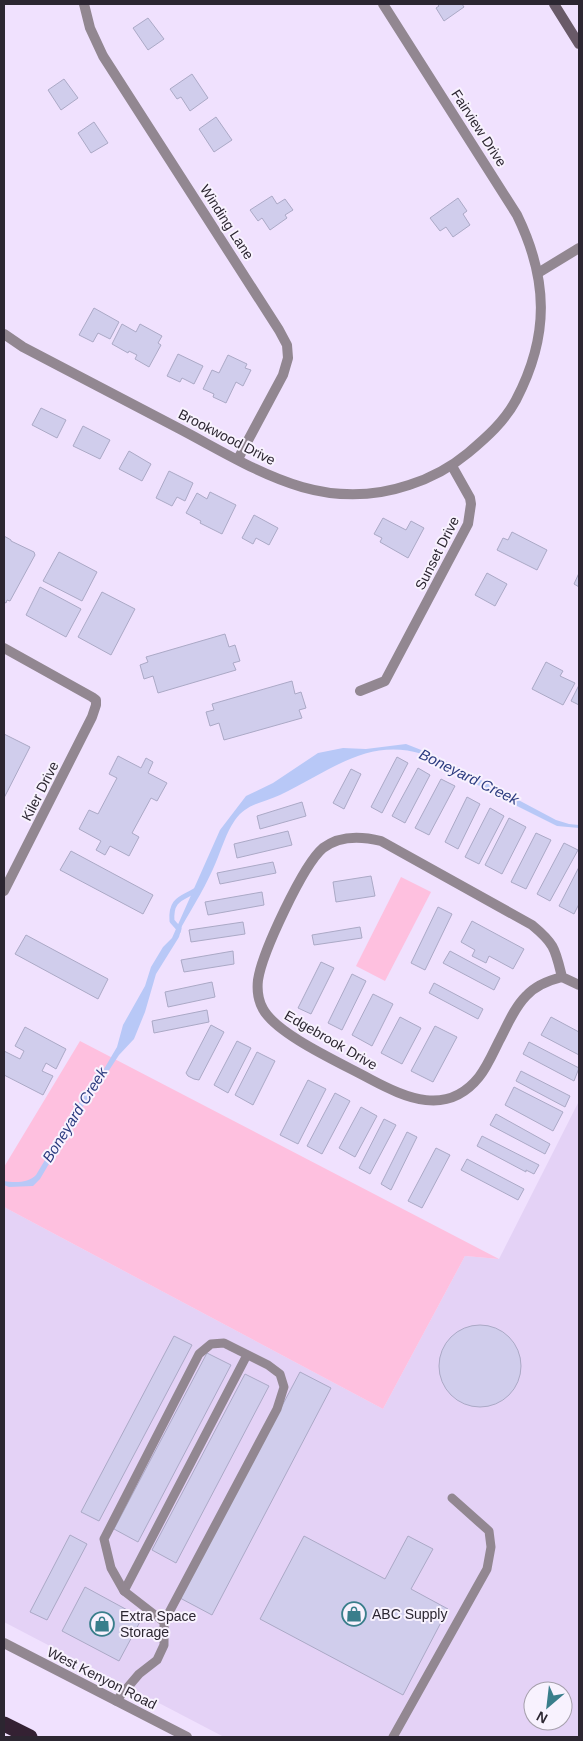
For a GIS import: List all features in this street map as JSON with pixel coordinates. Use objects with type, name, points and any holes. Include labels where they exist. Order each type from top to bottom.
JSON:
[{"type":"highway","points":[[4,1724],[30,1737]]},
{"type":"main road","points":[[554,4],[579,44]]},
{"type":"street","name":"Winding Lane","points":[[84,4],[90,28],[103,56],[287,345],[288,358],[283,375],[238,459]]},
{"type":"street","name":"Fairview Drive","points":[[383,4],[517,214],[527,236],[538,273]]},
{"type":"street","points":[[452,466],[497,428],[512,408],[526,381],[540,329],[541,301],[538,273],[579,248]]},
{"type":"street","name":"Brookwood Drive","points":[[4,334],[23,346],[291,485],[339,495],[368,495],[392,491],[425,480],[452,466]]},
{"type":"street","name":"Sunset Drive","points":[[360,691],[385,681],[468,524],[472,504],[452,466]]},
{"type":"street","name":"Kiler Drive","points":[[4,648],[84,692],[96,702],[92,717],[76,750],[4,891]]},
{"type":"street","name":"Edgebrook Drive","points":[[351,837],[381,841],[532,925],[549,939],[556,951],[562,976],[534,989],[525,997],[512,1015],[479,1077],[469,1088],[455,1096],[439,1101],[428,1101],[396,1092],[314,1049],[276,1025],[262,1008],[258,996],[258,980],[264,959],[279,921],[308,866],[323,849],[335,842],[351,837]]},
{"type":"street","points":[[562,976],[579,985]]},
{"type":"street","name":"West Kenyon Road","points":[[4,1643],[187,1737]]},
{"type":"lane","points":[[116,1701],[140,1674],[156,1660],[164,1645],[164,1622],[276,1408],[284,1387],[280,1374],[224,1343],[211,1344],[199,1354],[104,1539],[111,1568],[124,1590],[164,1622]]},
{"type":"lane","points":[[124,1590],[247,1355]]},
{"type":"lane","points":[[393,1737],[487,1568],[491,1547],[489,1531],[452,1498]]},
{"type":"shaded area","points":[[401,877],[431,892],[385,981],[356,966]]},
{"type":"shaded area","points":[[80,1041],[499,1259],[465,1256],[383,1409],[4,1207],[4,1167]]},
{"type":"shaded area","points":[[579,1101],[579,1737],[224,1737],[4,1622],[4,1207],[383,1409],[465,1256],[499,1259]]},
{"type":"water","points":[[406,744],[434,755],[556,820],[579,825],[579,828],[557,826],[501,798],[422,754],[402,750],[383,750],[348,760],[280,795],[245,810],[232,825],[209,878],[182,926],[179,937],[156,974],[145,1012],[134,1039],[119,1055],[106,1075],[98,1081],[40,1179],[33,1186],[9,1187],[4,1185],[4,1181],[21,1182],[29,1180],[36,1175],[94,1078],[104,1069],[117,1047],[123,1025],[145,986],[151,967],[163,947],[172,938],[220,830],[246,796],[273,783],[318,753],[343,748],[366,749]]},
{"type":"building","points":[[437,4],[462,4],[464,7],[444,21],[436,8],[439,6]]},
{"type":"building","points":[[148,18],[164,39],[148,50],[133,28]]},
{"type":"building","points":[[192,74],[208,98],[190,111],[181,97],[177,99],[170,89]]},
{"type":"building","points":[[64,79],[78,98],[61,110],[48,90]]},
{"type":"building","points":[[216,117],[232,140],[214,152],[199,129]]},
{"type":"building","points":[[94,122],[108,143],[91,153],[78,133]]},
{"type":"building","points":[[272,196],[277,204],[285,199],[293,210],[285,215],[287,218],[270,230],[262,218],[258,221],[250,210]]},
{"type":"building","points":[[458,198],[467,211],[463,214],[470,225],[453,237],[446,227],[440,231],[430,218]]},
{"type":"building","points":[[94,308],[119,322],[110,339],[98,333],[93,342],[79,335]]},
{"type":"building","points":[[122,324],[136,332],[140,324],[162,336],[158,343],[161,345],[149,367],[135,359],[137,355],[129,351],[128,353],[112,344]]},
{"type":"building","points":[[178,354],[203,366],[194,384],[182,378],[180,382],[167,376]]},
{"type":"building","points":[[228,355],[247,364],[245,368],[251,370],[243,386],[236,382],[226,403],[213,397],[214,394],[203,389],[212,370],[219,373]]},
{"type":"building","points":[[41,408],[66,420],[57,438],[32,425]]},
{"type":"building","points":[[83,426],[110,440],[100,459],[73,446]]},
{"type":"building","points":[[129,451],[151,464],[142,481],[119,469]]},
{"type":"building","points":[[169,471],[193,483],[185,501],[177,497],[172,506],[156,498]]},
{"type":"building","points":[[210,492],[236,505],[222,534],[200,523],[201,521],[186,513],[197,493],[207,499]]},
{"type":"building","points":[[254,515],[278,528],[269,545],[256,538],[253,544],[242,538]]},
{"type":"building","points":[[383,518],[406,530],[411,521],[424,528],[408,558],[380,542],[382,538],[374,534]]},
{"type":"building","points":[[512,532],[547,550],[537,570],[497,550],[503,538],[508,540]]},
{"type":"building","points":[[4,536],[34,552],[35,555],[10,601],[7,600],[6,603],[4,602]]},
{"type":"building","points":[[59,552],[97,572],[82,601],[43,581]]},
{"type":"building","points":[[487,573],[507,584],[495,606],[475,595]]},
{"type":"building","points":[[579,573],[579,587],[574,584]]},
{"type":"building","points":[[40,587],[81,609],[66,637],[26,615]]},
{"type":"building","points":[[102,592],[135,609],[111,655],[78,637]]},
{"type":"building","points":[[225,634],[229,647],[235,645],[240,661],[233,663],[236,670],[158,693],[153,676],[144,679],[140,665],[148,662],[146,657]]},
{"type":"building","points":[[546,662],[563,671],[560,676],[575,683],[563,705],[532,689]]},
{"type":"building","points":[[292,681],[295,694],[301,692],[306,708],[299,710],[302,718],[224,740],[219,723],[210,726],[206,712],[214,710],[212,704]]},
{"type":"building","points":[[579,685],[579,705],[571,701]]},
{"type":"building","points":[[4,734],[30,747],[4,798]]},
{"type":"building","points":[[118,756],[141,768],[146,758],[153,762],[148,773],[167,783],[157,801],[151,798],[132,833],[139,837],[129,856],[110,846],[105,855],[96,850],[101,841],[79,829],[89,810],[98,814],[117,778],[109,774]]},
{"type":"building","points":[[397,757],[408,763],[382,813],[371,807]]},
{"type":"building","points":[[418,768],[430,775],[405,823],[392,816]]},
{"type":"building","points":[[351,769],[361,774],[344,809],[333,803]]},
{"type":"building","points":[[441,779],[455,786],[429,835],[415,828]]},
{"type":"building","points":[[467,797],[480,804],[458,849],[445,842]]},
{"type":"building","points":[[302,802],[306,816],[260,829],[257,816]]},
{"type":"building","points":[[490,808],[504,816],[479,864],[465,857]]},
{"type":"building","points":[[509,818],[526,827],[502,874],[485,865]]},
{"type":"building","points":[[288,831],[292,845],[237,858],[234,844]]},
{"type":"building","points":[[536,833],[551,840],[526,889],[511,882]]},
{"type":"building","points":[[564,843],[578,850],[550,901],[537,894]]},
{"type":"building","points":[[71,851],[153,895],[143,914],[60,870]]},
{"type":"building","points":[[273,862],[276,873],[220,884],[217,873]]},
{"type":"building","points":[[579,867],[579,904],[574,914],[559,906]]},
{"type":"building","points":[[371,876],[375,896],[336,902],[333,882]]},
{"type":"building","points":[[262,892],[264,905],[208,915],[205,902]]},
{"type":"building","points":[[438,907],[452,914],[425,970],[411,963]]},
{"type":"building","points":[[472,921],[524,949],[513,969],[489,956],[486,963],[472,956],[475,950],[461,942]]},
{"type":"building","points":[[243,922],[245,934],[191,942],[189,930]]},
{"type":"building","points":[[360,927],[362,938],[314,945],[312,935]]},
{"type":"building","points":[[26,935],[108,979],[98,999],[15,954]]},
{"type":"building","points":[[233,951],[234,964],[184,972],[181,960]]},
{"type":"building","points":[[450,951],[500,978],[494,990],[443,963]]},
{"type":"building","points":[[321,962],[334,968],[311,1014],[298,1008]]},
{"type":"building","points":[[352,974],[366,981],[342,1030],[328,1023]]},
{"type":"building","points":[[212,982],[215,997],[168,1007],[165,992]]},
{"type":"building","points":[[434,983],[483,1009],[478,1019],[429,993]]},
{"type":"building","points":[[373,994],[393,1004],[372,1046],[352,1035]]},
{"type":"building","points":[[207,1010],[209,1022],[154,1033],[152,1021]]},
{"type":"building","points":[[400,1017],[421,1028],[402,1064],[381,1053]]},
{"type":"building","points":[[551,1017],[579,1032],[579,1055],[541,1035]]},
{"type":"building","points":[[211,1025],[224,1032],[199,1080],[194,1079],[186,1073]]},
{"type":"building","points":[[435,1026],[457,1037],[433,1082],[411,1071]]},
{"type":"building","points":[[25,1027],[66,1049],[56,1069],[46,1063],[42,1071],[53,1076],[43,1095],[4,1075],[4,1051],[20,1059],[24,1051],[15,1046]]},
{"type":"building","points":[[237,1041],[251,1048],[228,1093],[214,1085]]},
{"type":"building","points":[[529,1042],[579,1068],[574,1081],[523,1054]]},
{"type":"building","points":[[257,1052],[275,1061],[253,1105],[235,1095]]},
{"type":"building","points":[[521,1071],[570,1096],[565,1107],[516,1081]]},
{"type":"building","points":[[308,1080],[326,1089],[298,1144],[280,1135]]},
{"type":"building","points":[[514,1087],[563,1112],[553,1131],[505,1105]]},
{"type":"building","points":[[335,1093],[350,1101],[322,1154],[307,1146]]},
{"type":"building","points":[[361,1107],[377,1116],[355,1157],[339,1148]]},
{"type":"building","points":[[496,1114],[550,1144],[545,1154],[490,1125]]},
{"type":"building","points":[[384,1119],[396,1125],[370,1174],[359,1168]]},
{"type":"building","points":[[407,1132],[417,1137],[391,1190],[381,1184]]},
{"type":"building","points":[[482,1136],[539,1165],[534,1174],[526,1170],[526,1172],[477,1146]]},
{"type":"building","points":[[436,1148],[450,1155],[422,1208],[408,1201]]},
{"type":"building","points":[[467,1159],[524,1189],[518,1200],[461,1170]]},
{"type":"building","points":[[480,1325],[496,1328],[509,1337],[518,1350],[521,1366],[518,1382],[509,1395],[496,1404],[480,1407],[464,1404],[451,1395],[442,1382],[439,1366],[442,1350],[451,1337],[464,1328]]},
{"type":"building","points":[[174,1336],[192,1345],[99,1521],[81,1512]]},
{"type":"building","points":[[207,1353],[231,1365],[138,1542],[114,1529]]},
{"type":"building","points":[[300,1372],[331,1388],[212,1615],[180,1598]]},
{"type":"building","points":[[245,1374],[269,1386],[176,1563],[152,1550]]},
{"type":"building","points":[[70,1535],[87,1544],[47,1620],[30,1612]]},
{"type":"building","name":"ABC Supply","points":[[304,1536],[385,1579],[408,1536],[433,1549],[411,1589],[448,1609],[403,1695],[260,1619]]},
{"type":"building","name":"Extra Space Storage","points":[[85,1587],[142,1618],[119,1661],[62,1631]]},
{"type":"waterway","name":"Boneyard Creek","points":[[178,932],[179,929],[172,921],[173,907],[179,900],[199,888]]},
{"type":"place","name":"ABC Supply","points":[[354,1614]]},
{"type":"place","name":"Extra Space Storage","points":[[102,1624]]}]
